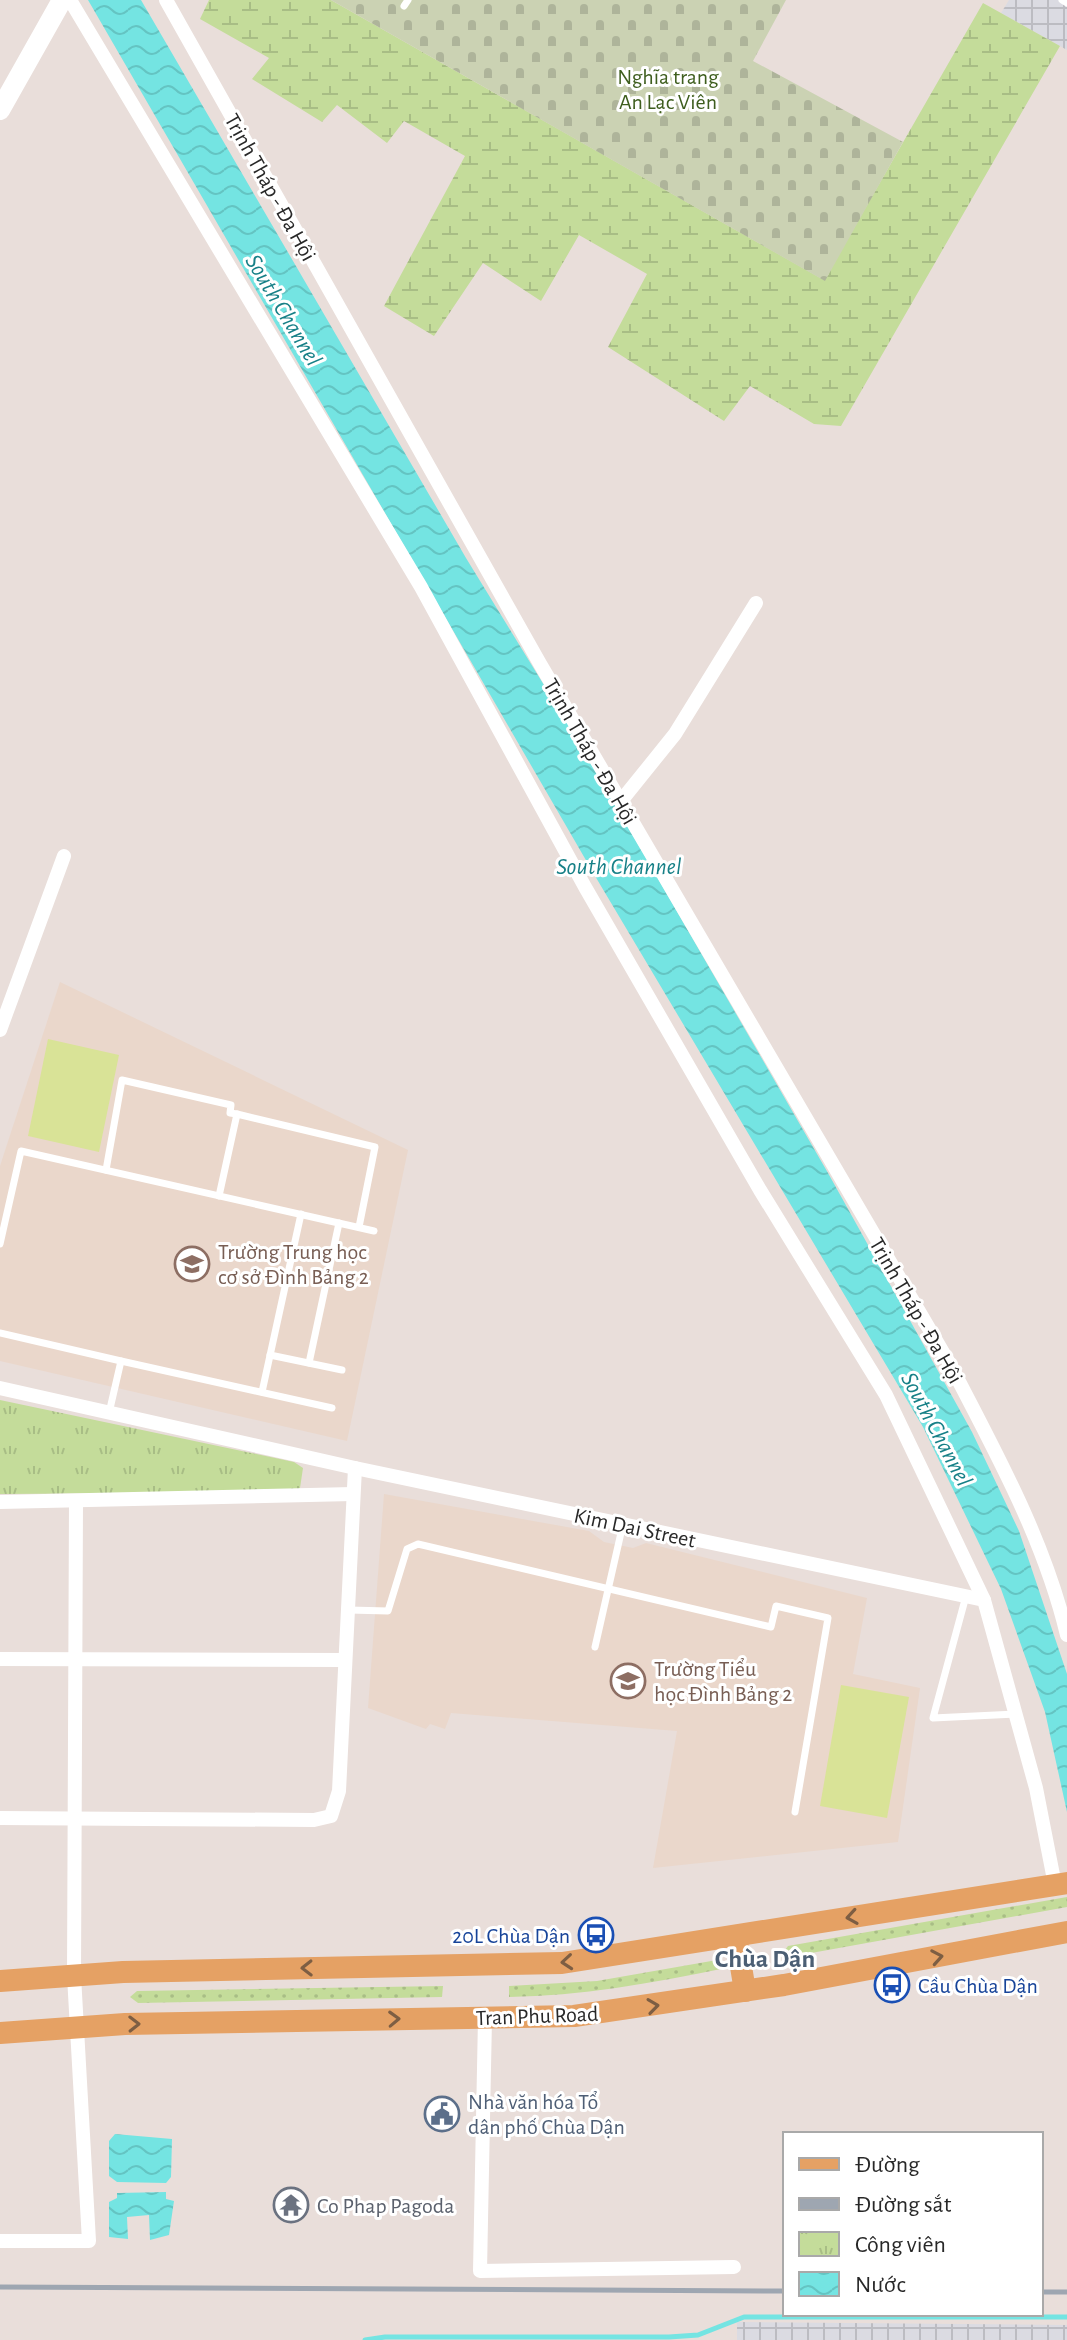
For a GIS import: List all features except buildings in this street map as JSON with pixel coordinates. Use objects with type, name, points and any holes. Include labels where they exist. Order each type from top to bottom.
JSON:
[{"type":"main road","points":[[0,1981],[74,1976],[562,1963],[1061,1884]]},
{"type":"main road","name":"Tran Phu Road","points":[[0,2033],[79,2027],[606,2013],[1067,1932]]},
{"type":"main road","points":[[736,1936],[745,1991]]},
{"type":"street","points":[[0,110],[62,0]]},
{"type":"street","points":[[70,0],[421,587],[585,887],[760,1190],[886,1395],[984,1600],[1061,1884]]},
{"type":"street","name":"Trịnh Tháp - Đa Hội","points":[[166,0],[621,801],[951,1366],[1004,1469],[1042,1554],[1067,1635]]},
{"type":"street","points":[[621,801],[675,734],[756,603]]},
{"type":"street","points":[[0,1030],[64,856]]},
{"type":"street","name":"Kim Dai Street","points":[[0,1388],[355,1468],[984,1600]]},
{"type":"street","points":[[0,1818],[77,1816],[314,1820],[331,1816],[339,1791],[355,1468]]},
{"type":"street","points":[[0,1502],[353,1494]]},
{"type":"street","points":[[0,2241],[89,2241],[74,1976],[76,1502]]},
{"type":"street","points":[[0,1659],[345,1660]]},
{"type":"street","points":[[485,2018],[480,2271],[734,2267]]},
{"type":"lane","points":[[1062,0],[1067,3]]},
{"type":"lane","points":[[106,1170],[122,1080],[231,1105],[230,1113],[375,1147],[359,1227]]},
{"type":"lane","points":[[219,1196],[237,1114]]},
{"type":"lane","points":[[0,1244],[21,1151],[374,1231]]},
{"type":"lane","points":[[262,1392],[301,1214]]},
{"type":"lane","points":[[309,1363],[339,1223]]},
{"type":"lane","points":[[0,1333],[332,1408]]},
{"type":"lane","points":[[270,1355],[342,1370]]},
{"type":"lane","points":[[109,1413],[121,1361]]},
{"type":"lane","points":[[595,1647],[623,1524]]},
{"type":"lane","points":[[349,1610],[388,1611],[407,1549],[418,1544],[771,1627],[776,1606],[828,1618],[795,1812]]},
{"type":"lane","points":[[966,1596],[933,1718],[1016,1714]]},
{"type":"shaded area","points":[[1009,0],[1067,0],[1067,50],[1001,13]]},
{"type":"shaded area","name":"Trường Trung học cơ sở Đình Bảng 2","points":[[60,982],[408,1150],[347,1441],[0,1361],[0,1166]]},
{"type":"shaded area","name":"Trường Tiểu học Đình Bảng 2","points":[[384,1494],[589,1531],[604,1542],[633,1548],[646,1543],[867,1598],[853,1674],[920,1688],[898,1842],[653,1868],[677,1731],[451,1713],[445,1729],[430,1724],[426,1729],[368,1708]]},
{"type":"shaded area","points":[[737,2322],[1067,2325],[1067,2340],[737,2340]]},
{"type":"green space","points":[[209,0],[331,0],[824,280],[983,3],[1060,46],[841,426],[814,424],[750,386],[724,421],[608,347],[647,274],[579,235],[541,301],[483,263],[434,336],[384,306],[465,156],[404,121],[387,143],[337,105],[322,122],[252,79],[269,58],[200,19]]},
{"type":"green space","name":"Nghĩa trang An Lạc Viên","points":[[331,0],[786,0],[753,61],[903,142],[825,281]]},
{"type":"green space","points":[[48,1039],[119,1055],[99,1152],[28,1136]]},
{"type":"green space","points":[[0,1400],[294,1462],[303,1468],[300,1488],[293,1492],[0,1494]]},
{"type":"green space","points":[[841,1685],[909,1697],[887,1818],[820,1806]]},
{"type":"green space","points":[[1067,1897],[1067,1907],[789,1957],[782,1954],[788,1946]]},
{"type":"green space","points":[[717,1960],[724,1962],[721,1969],[668,1979],[589,1991],[509,1997],[509,1986],[597,1981]]},
{"type":"green space","points":[[443,1986],[442,1997],[138,2003],[130,1997],[137,1991]]},
{"type":"water","name":"South Channel","points":[[88,0],[141,0],[466,558],[579,742],[828,1173],[972,1432],[1019,1531],[1067,1674],[1067,1812],[1045,1712],[1001,1589],[923,1427],[598,881]]},
{"type":"water","points":[[115,2134],[172,2139],[171,2177],[166,2183],[117,2182],[109,2176],[109,2141]]},
{"type":"water","points":[[166,2192],[166,2199],[174,2201],[169,2235],[150,2240],[149,2215],[127,2217],[128,2239],[109,2237],[109,2202],[117,2198],[117,2193]]},
{"type":"waterway","points":[[365,2340],[385,2337],[669,2337],[698,2335],[744,2317],[1067,2317]]},
{"type":"railway","points":[[0,2287],[783,2291]]},
{"type":"railway","points":[[1043,2292],[1067,2292]]},
{"type":"place","name":"Trường Trung học cơ sở Đình Bảng 2","points":[[192,1264]]},
{"type":"place","name":"Trường Tiểu học Đình Bảng 2","points":[[628,1681]]},
{"type":"place","name":"20L Chùa Dận","points":[[596,1935]]},
{"type":"place","name":"Cầu Chùa Dận","points":[[892,1985]]},
{"type":"place","name":"Nhà văn hóa Tổ dân phố Chùa Dận","points":[[442,2114]]},
{"type":"place","name":"Co Phap Pagoda","points":[[291,2205]]},
{"type":"district","name":"Chùa Dận","points":[[765,1958]]}]
